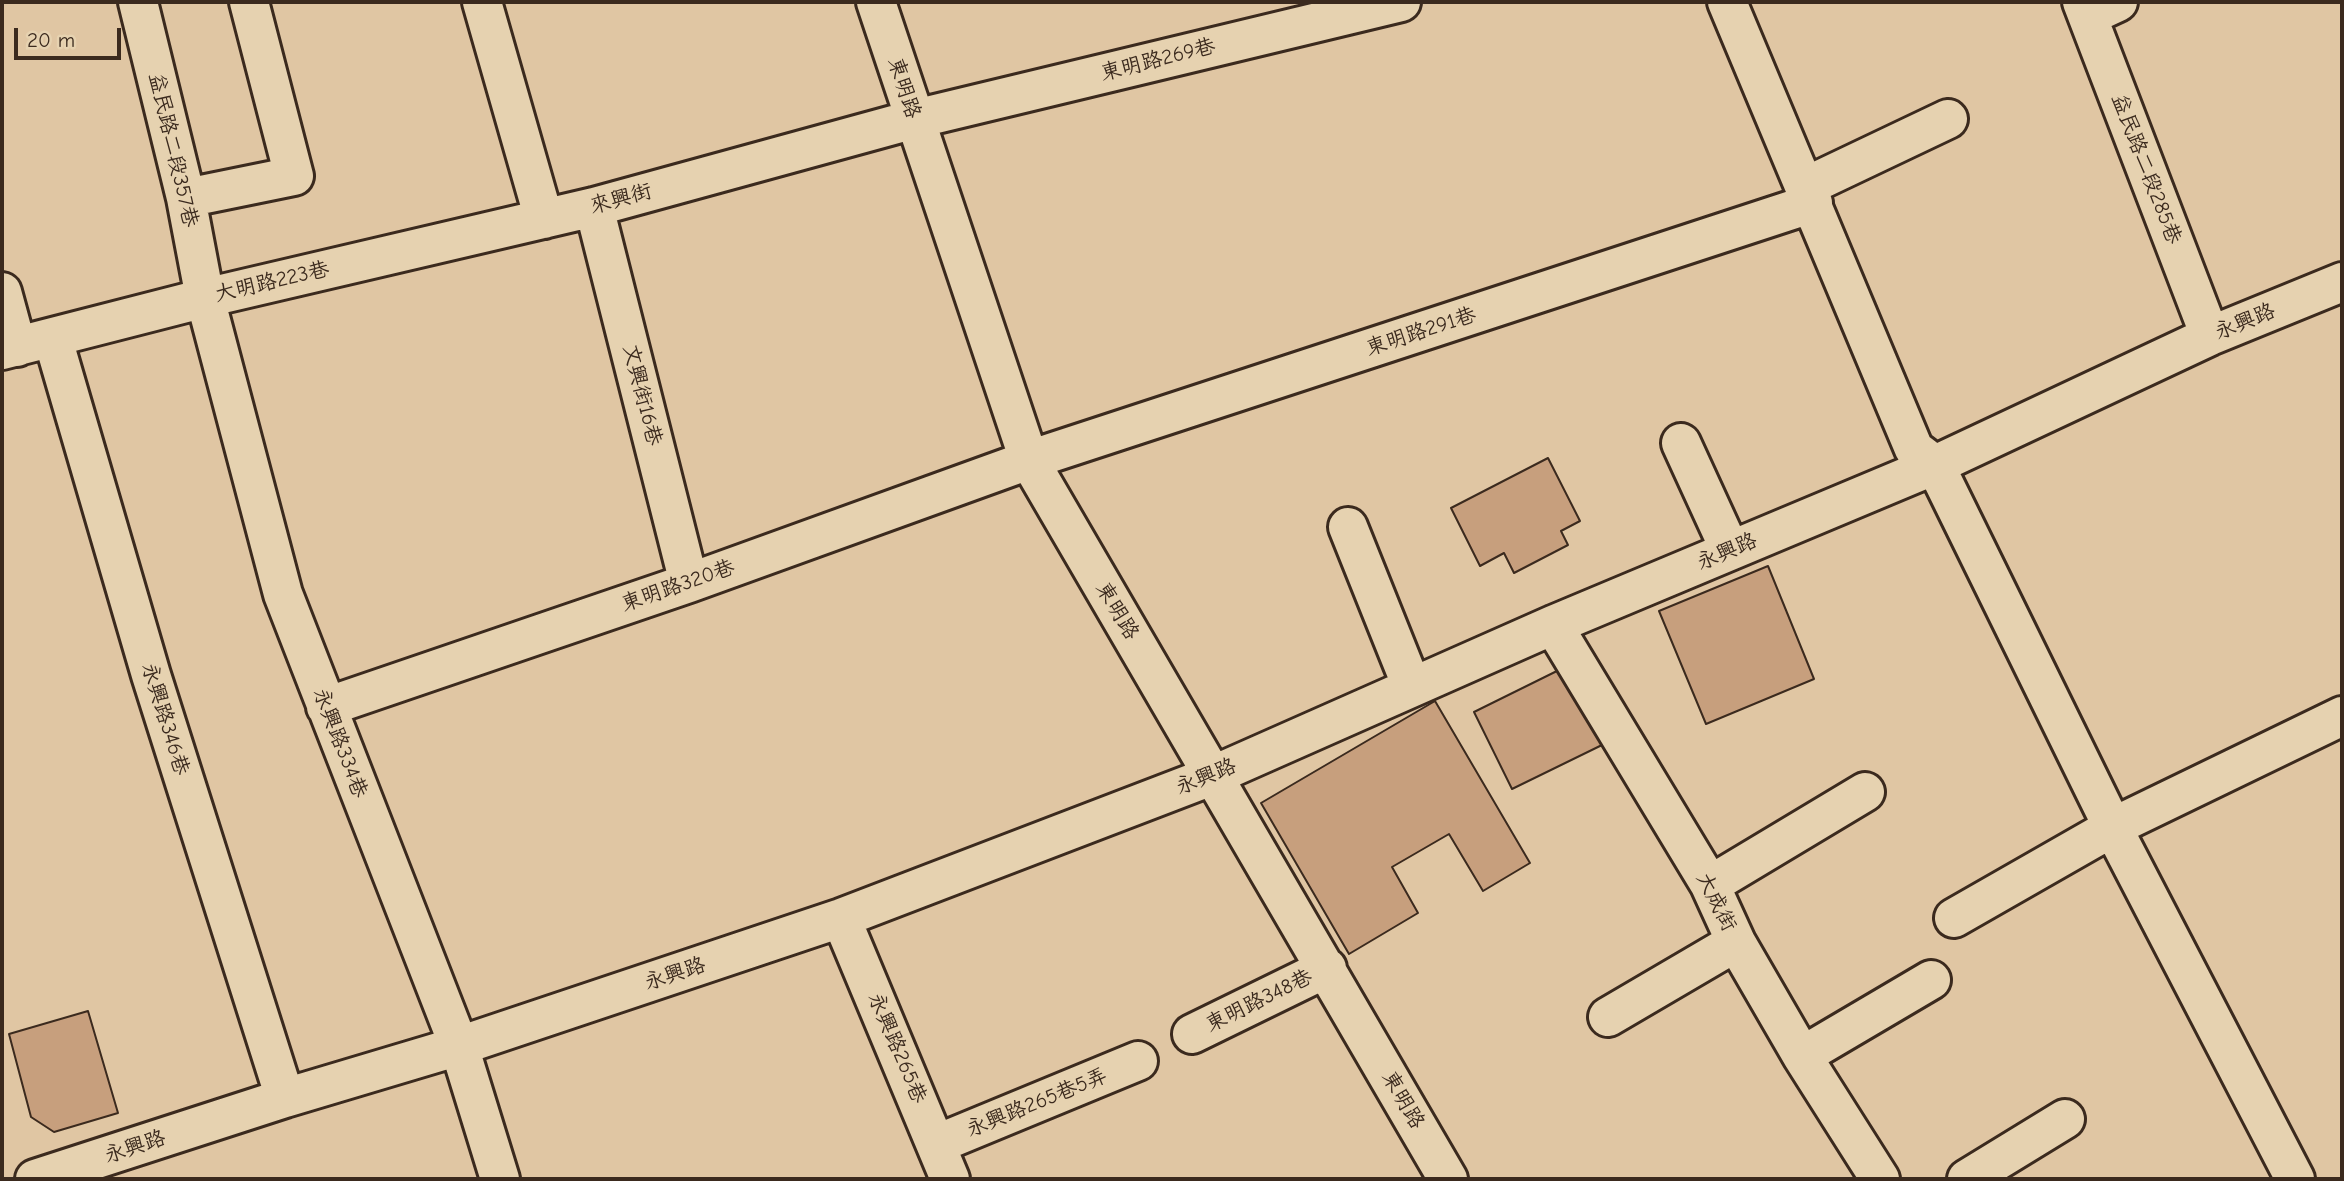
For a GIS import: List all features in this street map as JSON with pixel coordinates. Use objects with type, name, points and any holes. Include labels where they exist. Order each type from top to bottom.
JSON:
[{"type":"street","name":"益民路二段357巷","points":[[138,2],[186,198],[205,298]]},
{"type":"street","points":[[186,198],[294,176],[249,2]]},
{"type":"street","points":[[482,2],[544,219]]},
{"type":"street","name":"東明路","points":[[876,2],[1029,460],[1448,1179]]},
{"type":"street","name":"東明路269巷","points":[[915,120],[1326,10],[1401,2]]},
{"type":"street","points":[[1727,2],[1914,449],[1936,465],[2115,826],[2295,1179]]},
{"type":"street","name":"益民路二段285巷","points":[[2096,7],[2210,336]]},
{"type":"street","name":"東明路291巷","points":[[1029,460],[1809,195],[1948,119]]},
{"type":"street","name":"來興街","points":[[544,219],[915,120]]},
{"type":"street","name":"文興街16巷","points":[[594,207],[689,583]]},
{"type":"street","name":"大明路223巷","points":[[24,345],[205,298],[544,219]]},
{"type":"street","name":"永興路","points":[[35,1179],[285,1098],[459,1046],[841,918],[1214,775],[1553,625],[1936,465],[2210,336],[2342,282]]},
{"type":"street","name":"永興路346巷","points":[[2,292],[151,675],[285,1098]]},
{"type":"street","name":"永興路334巷","points":[[205,298],[283,594],[459,1046],[500,1179]]},
{"type":"street","points":[[1681,443],[1730,551]]},
{"type":"street","name":"東明路320巷","points":[[326,707],[689,583],[1029,460]]},
{"type":"street","points":[[1348,527],[1412,687]]},
{"type":"street","name":"大成街","points":[[1553,625],[1710,886],[1736,942],[1802,1056],[1880,1179]]},
{"type":"street","points":[[1954,918],[2115,826],[2342,716]]},
{"type":"street","points":[[1710,886],[1865,792]]},
{"type":"street","name":"永興路265巷","points":[[841,918],[950,1179]]},
{"type":"street","points":[[1608,1017],[1736,942]]},
{"type":"street","name":"東明路348巷","points":[[1192,1034],[1326,968]]},
{"type":"street","points":[[1802,1056],[1931,980]]},
{"type":"street","name":"永興路265巷5弄","points":[[937,1144],[1138,1061]]},
{"type":"street","points":[[1967,1179],[2065,1119]]},
{"type":"building","points":[[1548,458],[1580,521],[1561,531],[1568,545],[1514,573],[1504,553],[1480,566],[1451,508]]},
{"type":"building","points":[[1768,566],[1814,679],[1706,724],[1659,611]]},
{"type":"building","points":[[1563,668],[1602,745],[1512,789],[1474,712]]},
{"type":"building","points":[[1435,701],[1530,863],[1483,891],[1449,834],[1392,867],[1418,913],[1349,954],[1261,803]]},
{"type":"building","points":[[88,1011],[118,1113],[54,1132],[31,1117],[9,1034]]}]
